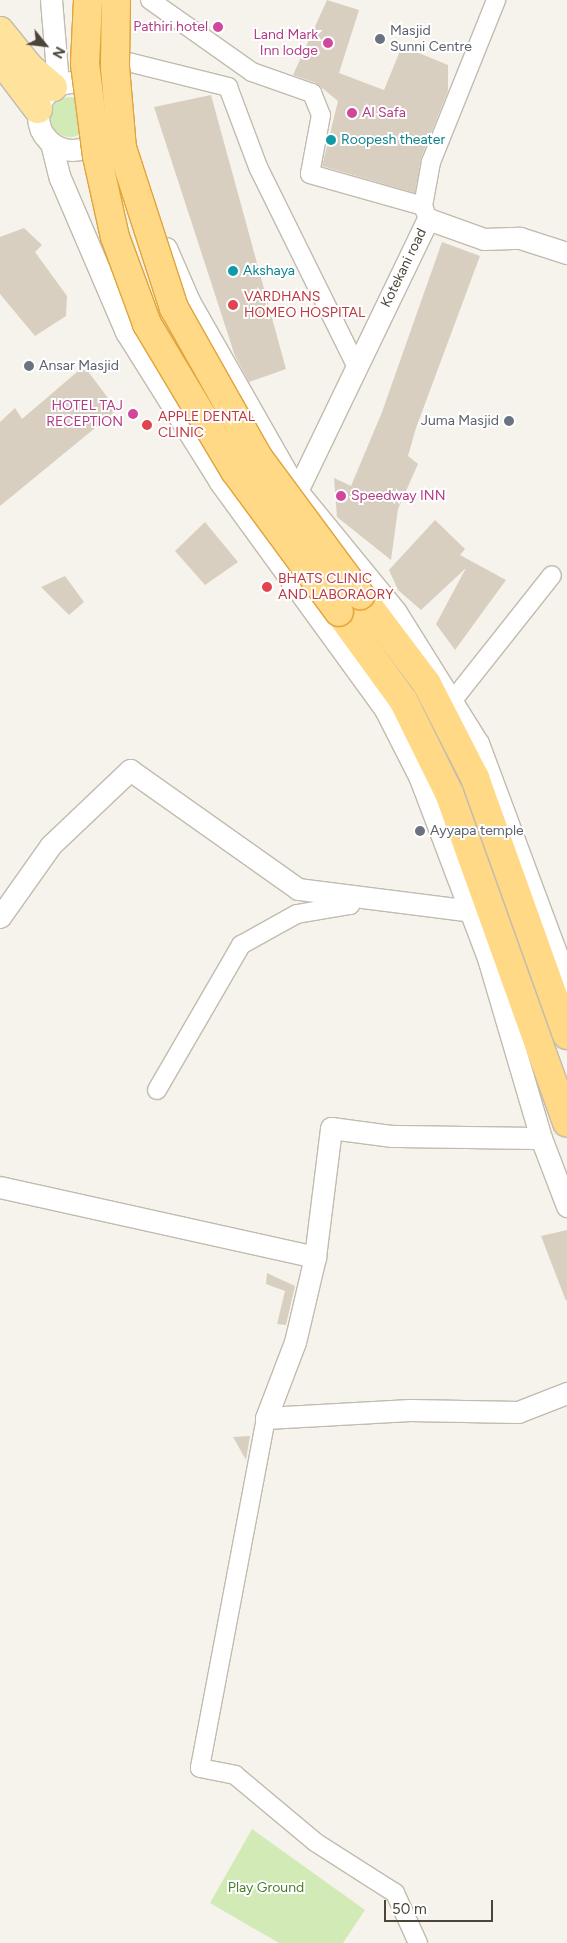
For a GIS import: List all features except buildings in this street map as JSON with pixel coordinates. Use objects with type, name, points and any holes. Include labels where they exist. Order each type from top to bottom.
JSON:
[{"type":"highway","points":[[88,0],[85,64],[97,156],[115,237],[147,324],[235,471],[403,700],[449,793],[567,1123]]},
{"type":"highway","points":[[116,0],[115,67],[122,148],[174,308],[258,457],[427,684],[475,778],[567,1036]]},
{"type":"main road","points":[[0,31],[30,68],[55,86]]},
{"type":"main road","points":[[0,59],[38,109]]},
{"type":"street","points":[[51,0],[55,86],[38,109],[40,128],[51,143],[60,178],[126,332],[220,482],[385,709],[438,822],[471,911],[542,1138],[567,1206]]},
{"type":"street","points":[[123,0],[104,103],[103,130],[126,154],[189,301],[297,491],[396,612],[453,700],[478,743],[516,834],[567,982]]},
{"type":"street","points":[[150,0],[252,72],[312,93],[321,115],[310,174],[425,213],[431,162],[496,0]]},
{"type":"street","points":[[112,58],[228,87],[258,167],[357,367]]},
{"type":"street","points":[[55,86],[85,84],[104,103]]},
{"type":"street","points":[[51,143],[80,149],[103,130]]},
{"type":"street","name":"Kotekani road","points":[[297,491],[357,367],[425,213],[484,239],[520,238],[567,253]]},
{"type":"street","points":[[453,700],[552,575]]},
{"type":"street","points":[[0,916],[51,845],[130,770],[298,889],[471,911]]},
{"type":"street","points":[[158,1090],[241,945],[296,914],[350,905],[355,896]]},
{"type":"street","points":[[418,1943],[395,1893],[315,1842],[235,1775],[200,1768],[266,1418],[295,1342],[315,1257],[331,1128],[392,1136],[542,1138]]},
{"type":"street","points":[[0,1187],[315,1257]]},
{"type":"street","points":[[266,1418],[410,1410],[518,1412],[567,1393]]},
{"type":"green space","points":[[74,97],[81,100],[87,106],[90,117],[89,125],[81,134],[74,137],[66,137],[59,134],[51,125],[50,113],[53,106],[62,98]]},
{"type":"green space","name":"Play Ground","points":[[252,1829],[365,1910],[343,1943],[279,1943],[210,1903]]},
{"type":"place","name":"Pathiri hotel","points":[[218,27]]},
{"type":"place","name":"Masjid Sunni Centre","points":[[380,39]]},
{"type":"place","name":"Land Mark Inn lodge","points":[[328,43]]},
{"type":"place","name":"Al Safa","points":[[352,113]]},
{"type":"place","name":"Roopesh theater","points":[[331,140]]},
{"type":"place","name":"Akshaya","points":[[233,271]]},
{"type":"place","name":"VARDHANS HOMEO HOSPITAL","points":[[233,305]]},
{"type":"place","name":"Ansar Masjid","points":[[29,366]]},
{"type":"place","name":"HOTEL TAJ RECEPTION","points":[[133,414]]},
{"type":"place","name":"Juma Masjid","points":[[509,421]]},
{"type":"place","name":"APPLE DENTAL CLINIC","points":[[147,425]]},
{"type":"place","name":"Speedway INN","points":[[341,496]]},
{"type":"place","name":"BHATS CLINIC AND LABORAORY","points":[[267,587]]},
{"type":"place","name":"Ayyapa temple","points":[[420,831]]}]
